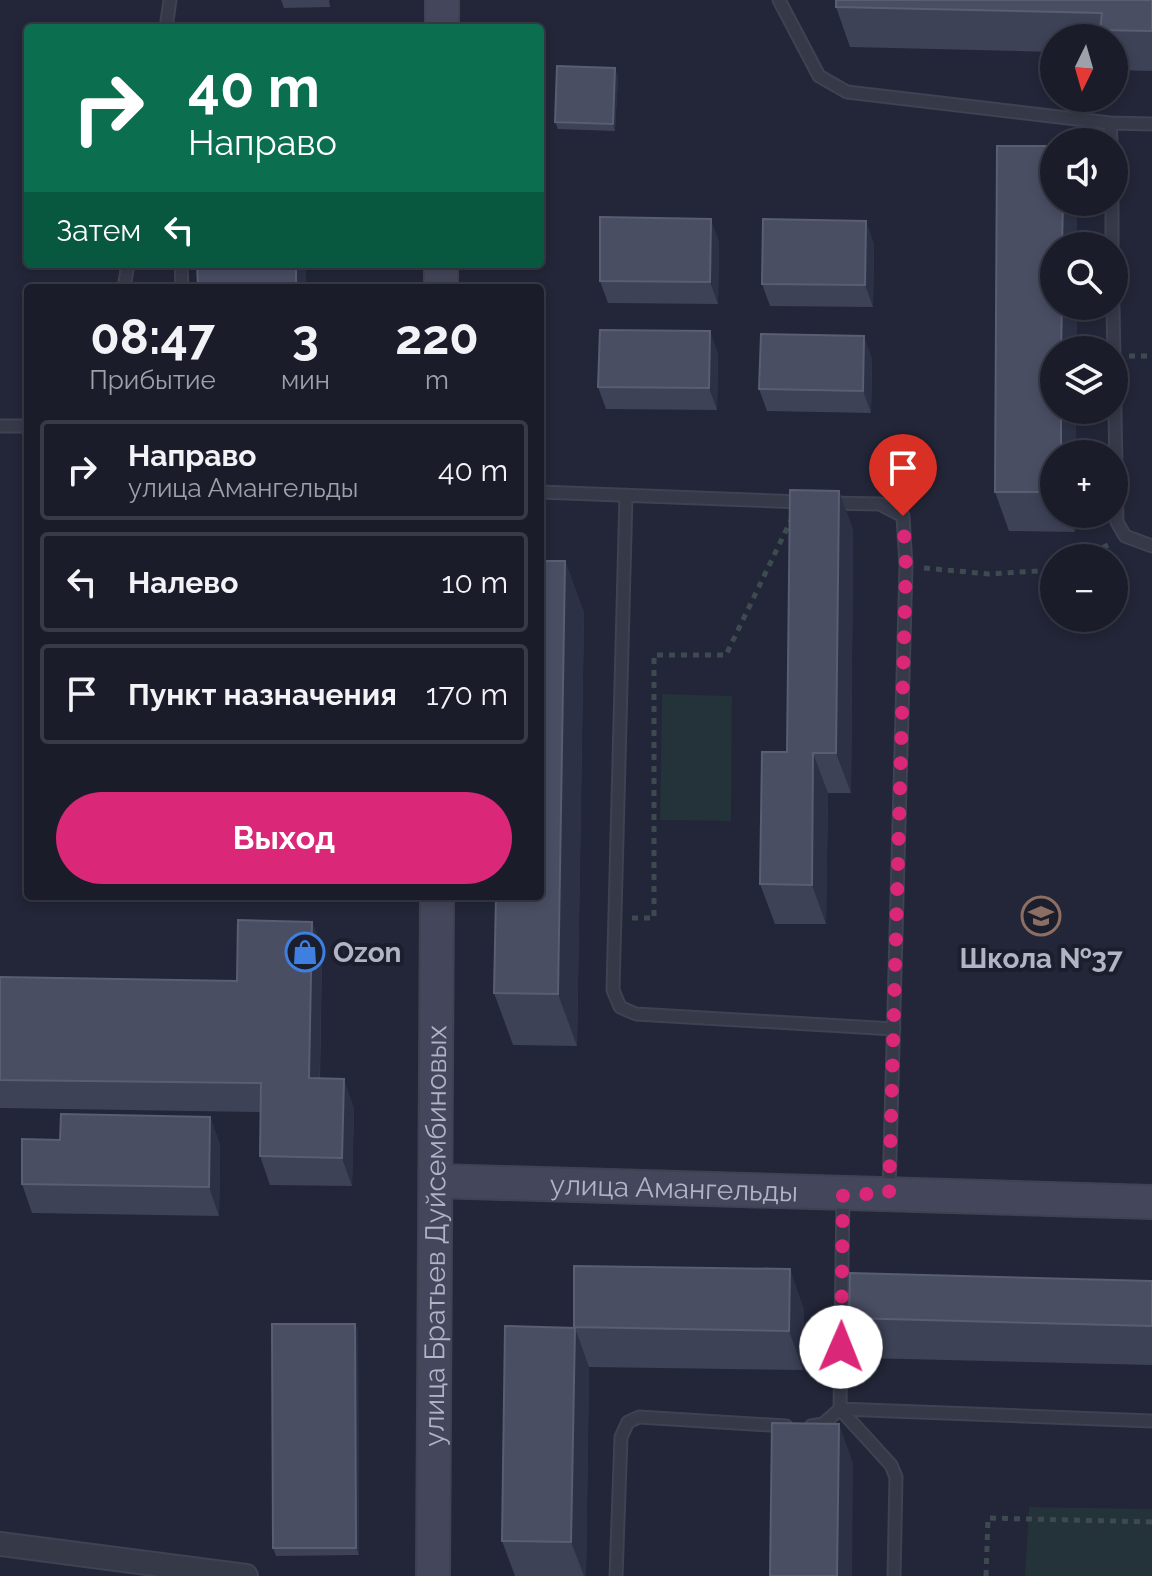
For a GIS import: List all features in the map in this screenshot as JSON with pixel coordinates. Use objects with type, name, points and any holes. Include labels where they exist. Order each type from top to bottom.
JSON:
[{"type":"street","points":[[442,0],[442,24]]},
{"type":"street","name":"улица Братьев Дуйсембиновых","points":[[433,1576],[437,900]]},
{"type":"street","name":"улица Амангельды","points":[[436,1181],[1152,1202]]},
{"type":"street","points":[[0,1544],[246,1576]]},
{"type":"lane","points":[[167,24],[170,0]]},
{"type":"lane","points":[[779,0],[819,76],[847,92],[1110,123],[1152,124]]},
{"type":"lane","points":[[1110,123],[1110,128]]},
{"type":"lane","points":[[1113,320],[1117,522],[1125,536],[1152,546]]},
{"type":"lane","points":[[0,426],[24,426]]},
{"type":"lane","points":[[544,492],[880,504],[903,516],[906,566],[889,1194]]},
{"type":"lane","points":[[626,495],[613,990],[620,1007],[636,1014],[894,1029]]},
{"type":"lane","points":[[843,1194],[840,1409],[891,1465],[896,1477],[894,1576]]},
{"type":"lane","points":[[616,1576],[621,1437],[628,1422],[639,1417],[798,1427],[823,1424],[840,1409],[1152,1421]]},
{"type":"path","points":[[615,918],[654,918],[654,655],[726,655],[800,502]]},
{"type":"path","points":[[1109,544],[1125,536]]},
{"type":"path","points":[[906,566],[989,574],[1040,571]]},
{"type":"path","points":[[986,1576],[988,1518],[1152,1522]]},
{"type":"shaded area","points":[[662,694],[732,696],[731,821],[660,820]]},
{"type":"shaded area","points":[[1029,1507],[1152,1509],[1152,1576],[1025,1576]]},
{"type":"building","points":[[836,0],[1152,0],[1152,31],[1128,31],[1128,24],[1101,24],[1102,13],[836,7]]},
{"type":"building","points":[[557,66],[615,68],[613,124],[555,122]]},
{"type":"building","points":[[997,146],[1040,146],[1040,216],[1063,216],[1062,232],[1040,232],[1040,320],[1062,320],[1061,336],[1040,336],[1040,424],[1061,424],[1061,440],[1040,440],[1040,492],[995,492]]},
{"type":"building","points":[[600,217],[711,219],[710,282],[600,281]]},
{"type":"building","points":[[763,219],[866,221],[865,285],[762,284]]},
{"type":"building","points":[[197,268],[296,268],[296,284],[198,284]]},
{"type":"building","points":[[600,330],[710,331],[709,388],[598,387]]},
{"type":"building","points":[[761,334],[864,336],[863,391],[759,389]]},
{"type":"building","points":[[790,490],[839,491],[836,753],[813,753],[812,885],[760,884],[762,752],[787,752]]},
{"type":"building","points":[[544,561],[565,561],[558,994],[494,993],[496,900],[544,900]]},
{"type":"building","points":[[238,920],[312,922],[309,1078],[344,1079],[342,1158],[260,1156],[261,1083],[0,1080],[0,977],[237,981]]},
{"type":"building","points":[[61,1114],[210,1117],[209,1187],[22,1184],[22,1139],[60,1140]]},
{"type":"building","points":[[574,1266],[790,1269],[789,1331],[574,1327]]},
{"type":"building","points":[[850,1273],[1152,1281],[1152,1326],[849,1318]]},
{"type":"building","points":[[272,1324],[355,1324],[356,1548],[273,1548]]},
{"type":"building","points":[[505,1326],[575,1328],[571,1542],[502,1541]]},
{"type":"building","points":[[772,1423],[839,1424],[837,1576],[770,1576]]},
{"type":"place","name":"Школа №37","points":[[1041,916]]},
{"type":"place","name":"Ozon","points":[[305,952]]},
{"type":"route","points":[[841,1347],[843,1194],[889,1194],[906,566],[903,516]]}]
